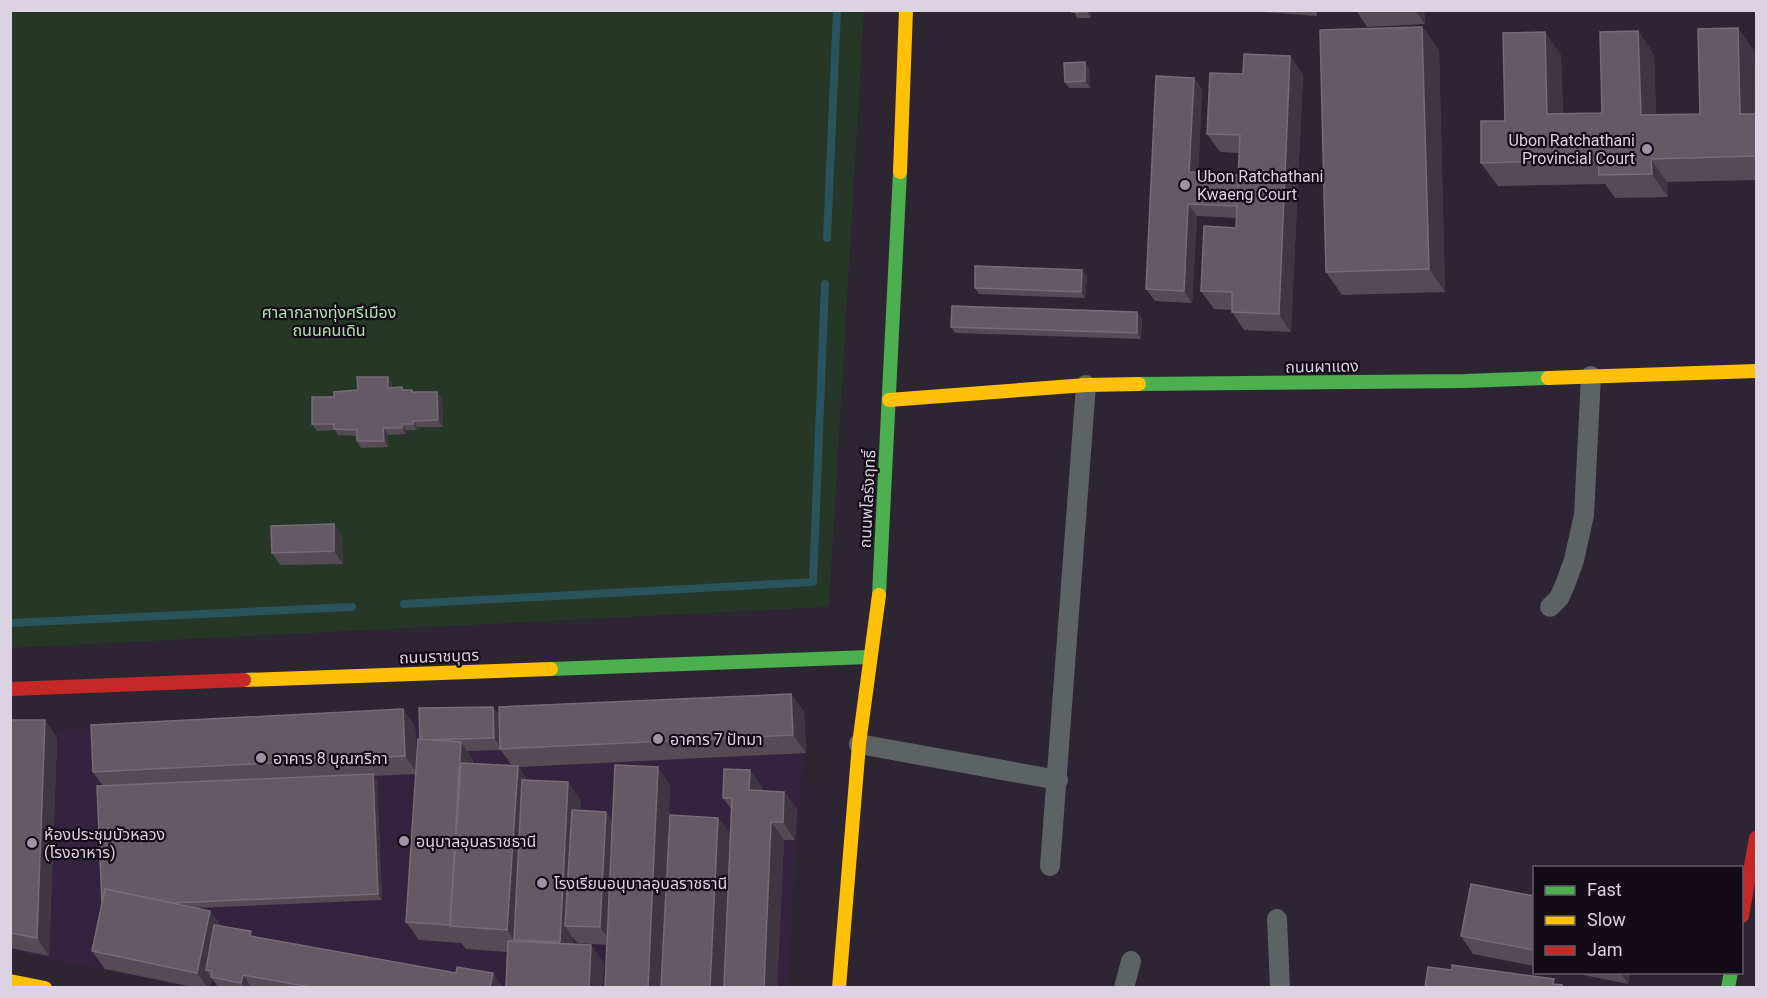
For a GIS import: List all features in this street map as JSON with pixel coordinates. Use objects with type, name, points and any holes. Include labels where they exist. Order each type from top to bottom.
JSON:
[{"type":"street","name":"ถนนพโลรังฤทธิ์","points":[[839,987],[859,744],[879,593],[897,247],[906,10]]},
{"type":"street","name":"ถนนผาแดง","points":[[889,400],[1086,385],[1465,381],[1756,371]]},
{"type":"street","points":[[1550,607],[1559,598],[1565,585],[1574,560],[1584,516],[1591,376]]},
{"type":"street","points":[[1050,866],[1086,385]]},
{"type":"street","name":"ถนนราชบุตร","points":[[10,689],[869,657]]},
{"type":"street","points":[[859,744],[1058,780]]},
{"type":"street","points":[[1743,910],[1756,838]]},
{"type":"street","points":[[1277,919],[1280,987]]},
{"type":"street","points":[[1124,987],[1131,961]]},
{"type":"street","points":[[10,981],[45,987]]},
{"type":"shaded area","name":"อนุบาลอุบลราชธานี","points":[[807,707],[787,987],[189,988],[11,951],[10,731]]},
{"type":"green space","name":"ศาลากลางทุ่งศรีเมือง ถนนคนเดิน","points":[[11,11],[864,11],[829,607],[11,648]]},
{"type":"building","points":[[1073,10],[1087,10],[1087,12],[1072,12]]},
{"type":"building","points":[[1422,27],[1429,269],[1326,272],[1320,30]]},
{"type":"building","points":[[1738,28],[1740,114],[1756,114],[1756,156],[1651,159],[1652,174],[1599,175],[1598,160],[1481,163],[1481,121],[1505,121],[1503,33],[1545,32],[1547,114],[1602,113],[1600,32],[1638,31],[1641,115],[1700,114],[1698,29]]},
{"type":"building","points":[[1244,54],[1290,56],[1279,314],[1232,312],[1232,292],[1201,291],[1204,226],[1236,228],[1240,135],[1207,134],[1210,73],[1243,74]]},
{"type":"building","points":[[1085,62],[1085,81],[1065,82],[1064,63]]},
{"type":"building","name":"Ubon Ratchathani Kwaeng Court","points":[[1156,76],[1194,78],[1189,172],[1238,175],[1237,206],[1188,204],[1184,291],[1146,289]]},
{"type":"building","points":[[975,266],[1082,270],[1081,292],[975,288]]},
{"type":"building","points":[[952,306],[1137,312],[1137,333],[951,327]]},
{"type":"building","points":[[357,377],[388,377],[388,388],[402,387],[402,390],[412,390],[412,392],[437,392],[438,420],[413,421],[413,424],[402,424],[402,428],[383,428],[384,441],[357,441],[357,430],[334,429],[334,424],[312,424],[312,397],[334,397],[334,392],[358,390]]},
{"type":"building","points":[[334,524],[334,551],[272,553],[271,526]]},
{"type":"building","points":[[791,694],[793,735],[500,749],[499,707]]},
{"type":"building","points":[[493,707],[494,738],[420,740],[419,708]]},
{"type":"building","points":[[403,709],[405,756],[93,772],[91,725]]},
{"type":"building","name":"ห้องประชุมบัวหลวง (โรงอาหาร)","points":[[10,720],[45,720],[37,938],[10,933]]},
{"type":"building","points":[[418,739],[461,742],[450,925],[406,922]]},
{"type":"building","points":[[461,763],[518,766],[507,930],[450,926]]},
{"type":"building","points":[[615,765],[658,767],[648,987],[605,987]]},
{"type":"building","points":[[724,769],[750,770],[749,790],[784,792],[783,822],[771,822],[764,987],[724,987],[732,798],[723,798]]},
{"type":"building","points":[[373,774],[378,894],[172,903],[105,889],[102,905],[97,786]]},
{"type":"building","points":[[522,780],[568,782],[560,942],[514,940]]},
{"type":"building","points":[[572,810],[606,812],[600,927],[565,926]]},
{"type":"building","points":[[670,815],[718,818],[710,987],[661,987]]},
{"type":"building","points":[[1471,884],[1533,896],[1533,950],[1461,936]]},
{"type":"building","points":[[105,889],[210,911],[197,973],[92,951]]},
{"type":"building","points":[[214,925],[251,931],[250,936],[456,973],[457,967],[493,973],[490,987],[310,987],[243,975],[241,983],[211,977],[212,971],[206,970]]},
{"type":"building","points":[[508,941],[591,945],[589,987],[506,987]]},
{"type":"building","points":[[1452,965],[1554,979],[1553,984],[1562,985],[1562,987],[1425,987],[1428,967],[1452,970]]},
{"type":"waterway","points":[[827,238],[837,10]]},
{"type":"waterway","points":[[404,604],[813,582],[825,284]]},
{"type":"waterway","points":[[10,623],[352,607]]},
{"type":"traffic: fast","points":[[879,595],[900,172]]},
{"type":"traffic: fast","points":[[1139,384],[1548,378]]},
{"type":"traffic: fast","points":[[551,669],[869,657]]},
{"type":"traffic: fast","points":[[1728,988],[1731,974]]},
{"type":"traffic: slow","points":[[900,172],[906,10]]},
{"type":"traffic: slow","points":[[1548,378],[1756,371]]},
{"type":"traffic: slow","points":[[889,400],[1086,385],[1139,384]]},
{"type":"traffic: slow","points":[[839,988],[859,744],[879,595]]},
{"type":"traffic: slow","points":[[244,680],[551,669]]},
{"type":"traffic: slow","points":[[10,981],[45,988]]},
{"type":"traffic: jam","points":[[10,689],[244,680]]},
{"type":"traffic: jam","points":[[1743,910],[1756,838]]},
{"type":"place","name":"Ubon Ratchathani Provincial Court","points":[[1647,149]]},
{"type":"place","name":"Ubon Ratchathani Kwaeng Court","points":[[1185,185]]},
{"type":"place","name":"อาคาร 7 ปัทมา","points":[[658,739]]},
{"type":"place","name":"อาคาร 8 บุณฑริกา","points":[[261,758]]},
{"type":"place","name":"อนุบาลอุบลราชธานี","points":[[404,841]]},
{"type":"place","name":"ห้องประชุมบัวหลวง (โรงอาหาร)","points":[[32,843]]},
{"type":"place","name":"โรงเรียนอนุบาลอุบลราชธานี","points":[[542,883]]}]
